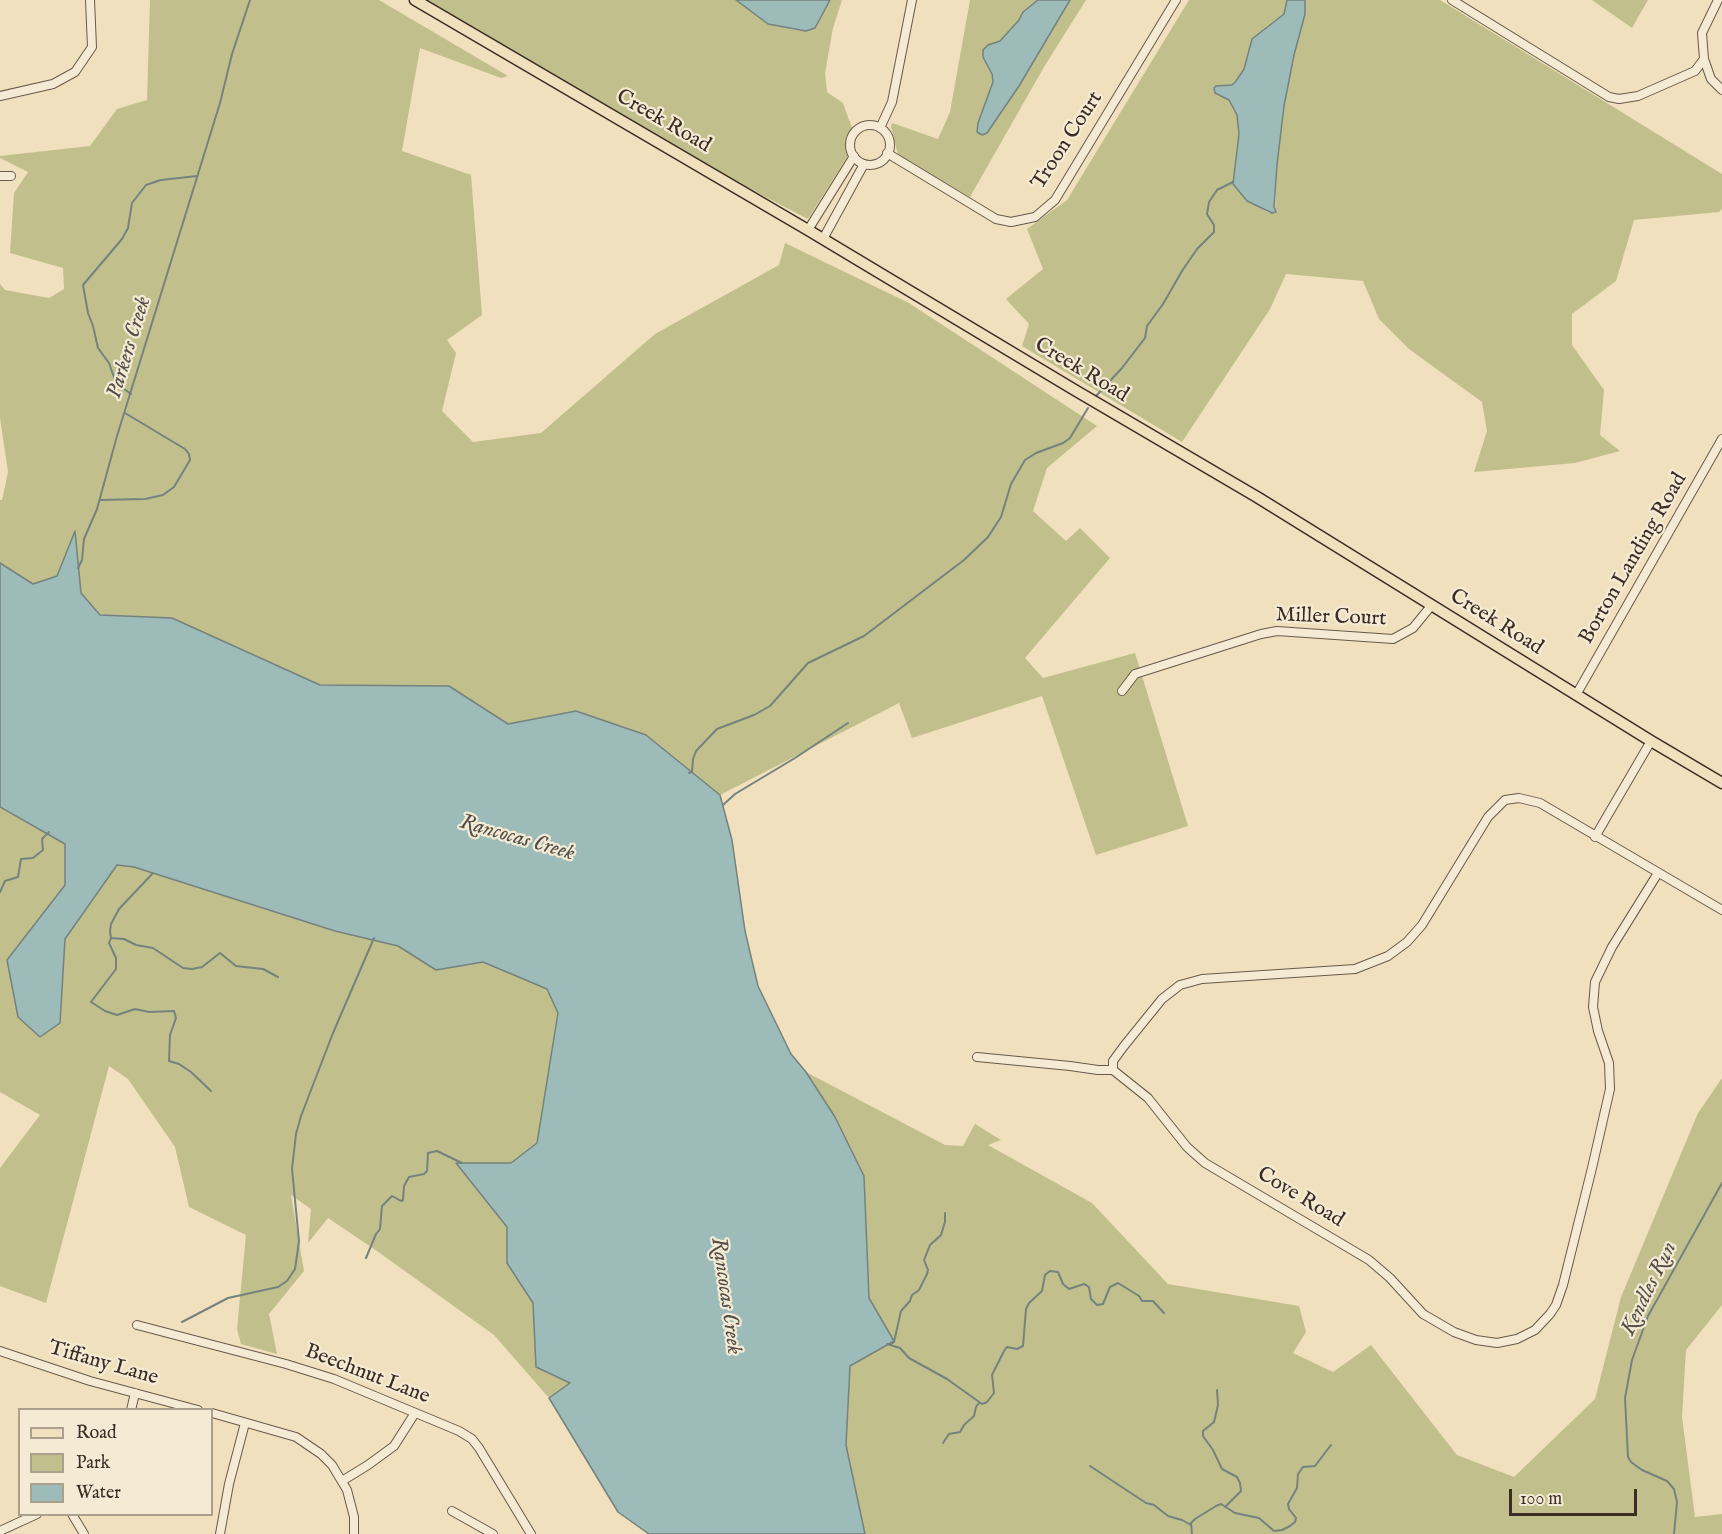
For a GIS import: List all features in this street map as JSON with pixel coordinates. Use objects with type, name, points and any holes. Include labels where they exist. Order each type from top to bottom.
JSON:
[{"type":"main road","name":"Creek Road","points":[[415,0],[1257,497],[1722,783]]},
{"type":"street","points":[[0,96],[53,84],[75,72],[92,47],[90,0]]},
{"type":"street","points":[[880,129],[892,102],[912,0]]},
{"type":"street","name":"Troon Court","points":[[887,153],[996,219],[1011,222],[1035,217],[1055,200],[1176,0]]},
{"type":"street","points":[[1452,0],[1609,97],[1618,99],[1638,96],[1695,71],[1704,59]]},
{"type":"street","points":[[1718,0],[1702,33],[1704,59],[1711,79],[1722,90]]},
{"type":"street","points":[[866,125],[880,129],[889,141],[887,153],[879,162],[864,164],[854,156],[850,144],[855,132],[866,125]]},
{"type":"street","points":[[808,230],[854,156]]},
{"type":"street","points":[[823,239],[864,164]]},
{"type":"street","points":[[0,176],[11,176]]},
{"type":"street","name":"Borton Landing Road","points":[[1576,695],[1722,440]]},
{"type":"street","name":"Miller Court","points":[[1122,692],[1136,674],[1261,634],[1277,631],[1393,639],[1413,628],[1431,606]]},
{"type":"street","points":[[1595,837],[1651,741]]},
{"type":"street","points":[[977,1056],[1113,1070],[1113,1061],[1143,1022],[1162,999],[1180,985],[1202,979],[1355,969],[1388,956],[1407,942],[1422,925],[1488,817],[1505,800],[1519,798],[1540,803],[1722,910]]},
{"type":"street","name":"Cove Road","points":[[1113,1070],[1148,1098],[1187,1147],[1205,1163],[1369,1260],[1390,1278],[1423,1314],[1454,1332],[1476,1340],[1497,1343],[1517,1339],[1534,1330],[1556,1305],[1563,1285],[1610,1089],[1609,1063],[1593,1007],[1595,982],[1612,947],[1658,873]]},
{"type":"street","name":"Beechnut Lane","points":[[138,1325],[334,1379],[459,1431],[476,1443],[531,1534]]},
{"type":"street","name":"Tiffany Lane","points":[[0,1351],[90,1382],[191,1408]]},
{"type":"street","points":[[131,1408],[135,1393]]},
{"type":"street","points":[[213,1413],[288,1434],[309,1445],[332,1465],[342,1480],[351,1504],[354,1534]]},
{"type":"street","points":[[342,1480],[394,1446],[415,1413]]},
{"type":"street","points":[[220,1534],[229,1484],[245,1423]]},
{"type":"street","points":[[452,1511],[493,1534]]},
{"type":"street","points":[[0,1531],[35,1516]]},
{"type":"street","points":[[73,1516],[84,1534]]},
{"type":"green space","points":[[150,0],[379,0],[508,76],[501,78],[420,48],[402,151],[471,175],[482,315],[447,340],[456,353],[442,411],[473,442],[541,433],[655,334],[779,265],[785,243],[909,303],[1097,426],[1047,468],[1033,511],[1066,541],[1080,528],[1110,558],[1025,658],[1043,678],[1135,653],[1188,826],[1096,855],[1042,696],[912,738],[899,703],[720,795],[646,735],[576,711],[508,724],[449,686],[320,685],[172,618],[100,615],[81,593],[75,532],[57,576],[33,584],[0,563],[0,500],[2,500],[8,472],[0,418],[0,284],[5,290],[49,298],[64,289],[63,268],[10,253],[14,193],[28,172],[0,156],[90,146],[117,109],[147,100]]},
{"type":"green space","points":[[423,0],[842,0],[833,28],[825,73],[827,92],[843,103],[852,128],[847,139],[847,157],[808,219],[638,131]]},
{"type":"green space","points":[[970,0],[1086,0],[1044,67],[970,197],[898,155],[891,127],[892,123],[938,139],[950,112]]},
{"type":"green space","points":[[1189,0],[1287,0],[1284,14],[1252,39],[1244,69],[1236,81],[1232,85],[1214,87],[1215,93],[1229,100],[1237,115],[1239,134],[1233,185],[1247,201],[1269,213],[1275,213],[1277,165],[1284,106],[1304,17],[1305,0],[1440,0],[1722,174],[1722,209],[1719,212],[1634,220],[1616,281],[1572,314],[1572,345],[1604,390],[1600,435],[1620,451],[1575,463],[1474,472],[1487,431],[1482,402],[1409,349],[1379,319],[1363,281],[1286,274],[1270,309],[1182,442],[1022,346],[1029,324],[1006,299],[1043,269],[1027,229],[1067,200]]},
{"type":"green space","points":[[1592,0],[1648,0],[1632,28]]},
{"type":"green space","points":[[0,807],[65,844],[65,885],[7,960],[60,1023],[65,939],[117,865],[134,867],[335,931],[398,946],[436,970],[483,962],[547,989],[558,1013],[537,1143],[511,1163],[457,1163],[507,1227],[507,1263],[533,1303],[536,1367],[570,1383],[549,1398],[494,1335],[328,1218],[308,1243],[311,1209],[291,1195],[304,1271],[269,1314],[277,1354],[241,1344],[237,1329],[246,1235],[189,1207],[175,1147],[128,1079],[109,1066],[46,1303],[0,1286],[0,1168],[40,1115],[0,1092]]},
{"type":"green space","points":[[806,1072],[945,1145],[963,1146],[975,1124],[1001,1140],[988,1145],[1092,1203],[1168,1284],[1299,1306],[1306,1332],[1293,1353],[1333,1372],[1371,1345],[1457,1455],[1514,1477],[1595,1399],[1621,1297],[1698,1113],[1722,1078],[1722,1305],[1686,1350],[1682,1417],[1695,1517],[1722,1514],[1722,1534],[865,1534],[846,1445],[850,1366],[894,1341],[869,1298],[864,1175],[835,1117]]},
{"type":"water","points":[[736,0],[830,0],[815,28],[806,31],[768,24]]},
{"type":"water","points":[[1038,0],[1070,0],[1019,86],[987,133],[982,135],[977,132],[978,123],[993,82],[992,74],[983,57],[983,50],[988,45],[1000,41],[1019,20],[1023,12]]},
{"type":"water","points":[[1287,0],[1305,0],[1305,14],[1284,106],[1277,165],[1274,207],[1276,212],[1272,213],[1247,201],[1233,184],[1239,134],[1237,115],[1229,100],[1215,93],[1214,88],[1232,85],[1236,81],[1244,69],[1252,39],[1284,14]]},
{"type":"water","name":"Rancocas Creek","points":[[75,531],[81,593],[100,615],[172,618],[320,685],[449,686],[508,724],[576,711],[646,735],[720,795],[732,840],[745,931],[758,986],[791,1054],[806,1072],[835,1117],[864,1176],[869,1298],[894,1341],[850,1366],[846,1445],[865,1534],[649,1534],[618,1512],[549,1398],[570,1383],[536,1367],[533,1303],[507,1263],[507,1227],[456,1163],[511,1163],[537,1143],[558,1013],[547,989],[483,962],[436,970],[398,946],[335,931],[134,867],[117,865],[65,939],[60,1023],[40,1037],[18,1017],[7,960],[65,885],[65,844],[0,807],[0,563],[33,584],[57,576]]},
{"type":"waterway","name":"Parkers Creek","points":[[78,568],[82,560],[84,539],[97,509],[117,436],[250,0]]},
{"type":"waterway","points":[[131,394],[116,383],[109,363],[98,348],[83,285],[122,239],[128,228],[132,203],[146,185],[161,180],[197,176]]},
{"type":"waterway","points":[[1096,396],[1145,338],[1147,326],[1182,271],[1197,249],[1214,232],[1214,225],[1207,214],[1209,202],[1217,190],[1233,182]]},
{"type":"waterway","points":[[689,773],[692,772],[696,751],[717,729],[754,715],[770,706],[808,663],[864,636],[964,560],[988,537],[1001,517],[1011,484],[1025,460],[1070,438],[1088,408]]},
{"type":"waterway","points":[[100,500],[145,499],[163,495],[174,487],[190,460],[185,449],[125,413]]},
{"type":"waterway","points":[[723,805],[735,794],[848,723]]},
{"type":"waterway","points":[[0,892],[5,881],[18,877],[21,859],[33,858],[43,850],[42,839],[49,832]]},
{"type":"waterway","points":[[153,873],[119,909],[111,924],[109,943],[116,958],[116,969],[91,1002],[117,1015],[135,1009],[149,1012],[174,1011],[176,1018],[170,1035],[169,1061],[191,1072],[211,1091]]},
{"type":"waterway","points":[[111,938],[124,939],[136,945],[153,948],[183,968],[202,967],[220,953],[236,966],[263,969],[278,977]]},
{"type":"waterway","points":[[182,1322],[228,1298],[278,1287],[287,1281],[295,1269],[299,1241],[292,1169],[296,1134],[333,1033],[374,938]]},
{"type":"waterway","points":[[366,1258],[380,1229],[382,1206],[392,1196],[403,1200],[404,1186],[409,1177],[424,1174],[427,1171],[428,1153],[437,1151],[462,1163]]},
{"type":"waterway","name":"Kendles Run","points":[[1674,1534],[1677,1502],[1674,1489],[1667,1481],[1642,1470],[1628,1457],[1625,1398],[1632,1360],[1648,1316],[1722,1183]]},
{"type":"waterway","points":[[890,1345],[894,1342],[901,1311],[912,1295],[919,1290],[927,1274],[928,1270],[924,1260],[930,1245],[941,1235],[945,1213]]},
{"type":"waterway","points":[[887,1344],[900,1348],[909,1358],[947,1379],[982,1404],[987,1402],[994,1393],[992,1375],[1004,1351],[1007,1347],[1017,1349],[1023,1346],[1026,1309],[1042,1291],[1045,1275],[1050,1271],[1058,1272],[1063,1284],[1069,1289],[1084,1284],[1089,1287],[1091,1299],[1097,1305],[1103,1304],[1110,1287],[1118,1283],[1139,1296],[1142,1301],[1153,1301],[1164,1313]]},
{"type":"waterway","points":[[1217,1390],[1218,1405],[1214,1422],[1203,1431],[1203,1436],[1222,1469],[1237,1477],[1240,1483],[1241,1491],[1226,1506]]},
{"type":"waterway","points":[[943,1443],[949,1434],[960,1432],[974,1416],[979,1403]]},
{"type":"waterway","points":[[1192,1534],[1191,1523],[1221,1504],[1235,1513],[1259,1518],[1274,1531],[1290,1526],[1296,1518],[1288,1504],[1297,1488],[1298,1474],[1303,1467],[1315,1466],[1331,1445]]},
{"type":"waterway","points":[[1090,1466],[1168,1516],[1191,1525]]}]
